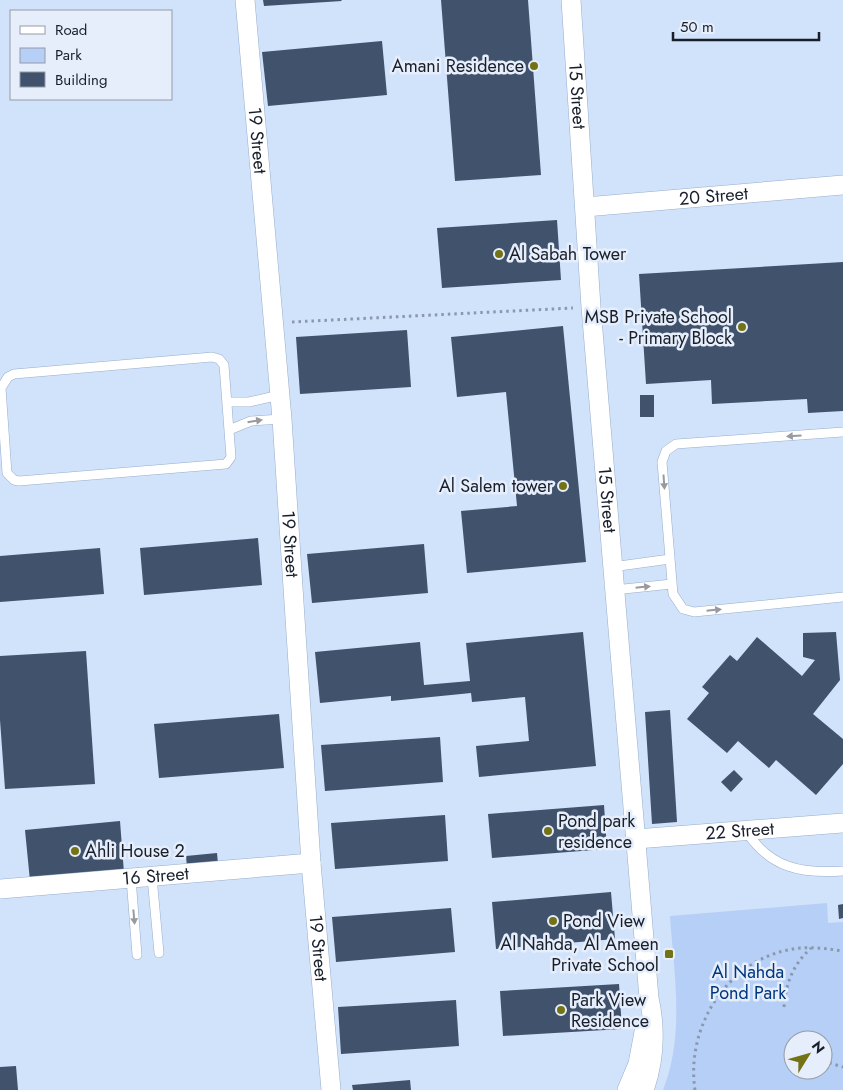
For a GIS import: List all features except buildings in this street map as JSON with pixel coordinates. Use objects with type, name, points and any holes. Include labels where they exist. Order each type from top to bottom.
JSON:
[{"type":"street","name":"19 Street","points":[[245,0],[282,419],[311,863],[331,1090]]},
{"type":"street","name":"15 Street","points":[[571,0],[591,307],[613,590],[654,1043],[653,1060],[644,1090]]},
{"type":"street","name":"20 Street","points":[[585,207],[843,185]]},
{"type":"street","name":"22 Street","points":[[636,840],[843,823]]},
{"type":"street","name":"16 Street","points":[[0,888],[311,863]]},
{"type":"street","name":"15 Street","points":[[627,1090],[638,1064],[649,998]]},
{"type":"lane","points":[[212,357],[219,359],[224,365],[227,402],[231,457],[222,466],[18,481],[14,480],[7,473],[2,444],[1,388],[8,377],[14,374],[212,357]]},
{"type":"lane","points":[[227,402],[249,402],[280,395]]},
{"type":"lane","points":[[229,430],[251,421],[282,419]]},
{"type":"lane","points":[[843,432],[676,444],[670,447],[663,456],[662,462],[673,594],[678,605],[694,612],[843,597]]},
{"type":"lane","points":[[612,568],[670,559]]},
{"type":"lane","points":[[613,590],[672,584]]},
{"type":"lane","points":[[745,831],[762,851],[783,864],[806,872],[843,871]]},
{"type":"lane","points":[[152,877],[159,953]]},
{"type":"lane","points":[[131,878],[137,955]]},
{"type":"path","points":[[274,323],[591,307]]},
{"type":"path","points":[[695,1090],[694,1048],[704,1017],[720,994],[739,975],[761,961],[788,951],[812,948],[843,951]]},
{"type":"path","points":[[784,1007],[785,994],[791,974],[802,957],[812,948]]},
{"type":"green space","name":"Al Nahda Pond Park","points":[[827,903],[828,923],[843,922],[843,1090],[663,1090],[674,1048],[676,1026],[670,916]]},
{"type":"place","name":"Amani Residence","points":[[534,66]]},
{"type":"place","name":"Al Sabah Tower","points":[[499,254]]},
{"type":"place","name":"MSB Private School - Primary Block","points":[[742,327]]},
{"type":"place","name":"Al Salem tower","points":[[563,486]]},
{"type":"place","name":"Pond park residence","points":[[548,831]]},
{"type":"place","name":"Ahli House 2","points":[[75,851]]},
{"type":"place","name":"Pond View","points":[[553,921]]},
{"type":"place","name":"Al Nahda, Al Ameen Private School","points":[[669,954]]},
{"type":"place","name":"Park View Residence","points":[[561,1010]]}]
